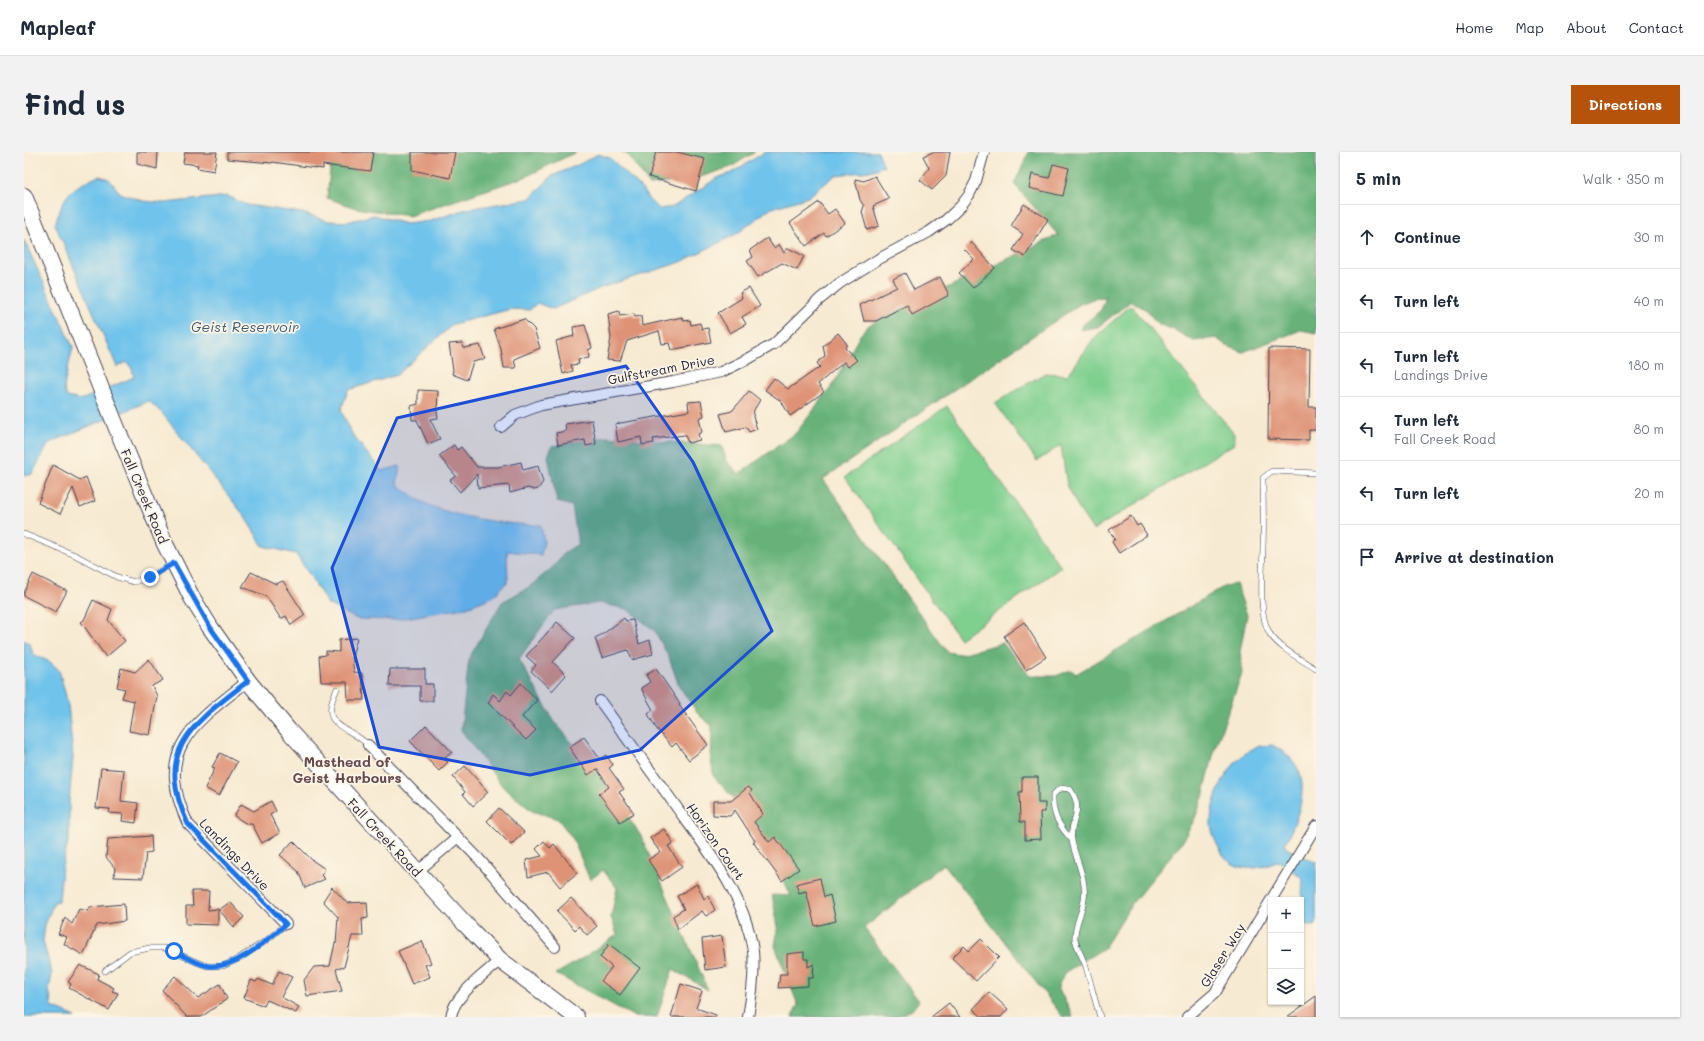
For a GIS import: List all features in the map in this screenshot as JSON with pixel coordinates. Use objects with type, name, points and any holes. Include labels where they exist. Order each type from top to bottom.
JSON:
[{"type":"main road","name":"Fall Creek Road","points":[[24,196],[118,431],[174,563],[210,627],[248,681],[289,731],[500,960],[576,1017]]},
{"type":"street","name":"Gulfstream Drive","points":[[501,427],[515,415],[541,405],[721,372],[748,359],[774,344],[820,299],[840,283],[877,260],[929,232],[946,220],[960,207],[969,195],[976,181],[984,152]]},
{"type":"street","name":"Landings Drive","points":[[248,681],[209,712],[190,731],[178,755],[175,771],[176,790],[180,806],[188,824],[286,924]]},
{"type":"street","name":"Horizon Court","points":[[600,701],[735,892],[747,925],[753,951],[752,996],[748,1017]]},
{"type":"street","points":[[368,745],[480,859],[555,947]]},
{"type":"street","name":"Glaser Way","points":[[1273,897],[1316,826]]},
{"type":"street","points":[[418,872],[458,837]]},
{"type":"street","name":"Glaser Way","points":[[1187,1017],[1215,993],[1268,905]]},
{"type":"street","points":[[451,1017],[451,1012],[460,997],[500,960]]},
{"type":"lane","points":[[1316,472],[1272,472],[1263,478],[1264,524],[1262,602],[1264,618],[1270,634],[1284,648],[1316,670]]},
{"type":"lane","points":[[24,534],[75,555],[118,577],[134,582],[150,577],[174,563]]},
{"type":"lane","points":[[337,689],[330,702],[331,714],[336,725],[357,735],[368,745]]},
{"type":"lane","points":[[1072,840],[1059,824],[1052,808],[1053,795],[1060,788],[1070,790],[1076,799],[1077,814],[1072,828],[1072,840],[1085,884],[1084,901],[1075,939],[1086,967],[1100,1017]]},
{"type":"lane","points":[[105,971],[130,952],[150,948],[164,948],[207,966],[223,966],[236,960],[267,940],[286,924]]},
{"type":"highlighted area","points":[[626,366],[693,462],[772,631],[640,750],[530,775],[379,747],[332,568],[397,418]]},
{"type":"green space","points":[[332,152],[576,152],[525,177],[409,216],[356,208],[327,198]]},
{"type":"green space","points":[[622,152],[755,152],[731,167],[691,180],[650,185],[626,153]]},
{"type":"green space","points":[[1029,152],[1316,152],[1316,333],[1301,330],[1243,352],[1227,346],[1216,338],[1194,341],[1174,330],[1158,324],[1145,309],[1131,301],[1098,327],[1080,330],[1084,324],[1101,310],[1106,297],[1095,298],[1080,304],[823,479],[947,652],[960,654],[1003,643],[1030,676],[1056,676],[1071,670],[1076,674],[1225,586],[1236,584],[1247,615],[1240,651],[1242,673],[1215,748],[1203,797],[1195,818],[1183,841],[1133,902],[1104,948],[1064,973],[1058,987],[1073,1017],[1063,1017],[944,864],[864,928],[919,1001],[912,1010],[895,1017],[792,1017],[798,1005],[775,946],[778,927],[772,895],[791,896],[761,829],[714,777],[711,761],[712,726],[699,715],[679,686],[669,658],[655,631],[627,609],[599,603],[554,610],[519,659],[554,721],[603,780],[641,836],[708,990],[673,969],[657,1017],[635,1017],[556,974],[617,935],[611,917],[617,888],[603,870],[590,880],[573,839],[558,819],[532,811],[503,787],[461,730],[469,658],[502,602],[529,587],[552,568],[564,553],[578,544],[572,506],[557,502],[548,456],[552,446],[607,437],[722,446],[726,460],[739,474],[796,433],[833,385],[860,335],[869,325],[1058,235],[1014,184]]},
{"type":"green space","points":[[1131,305],[1234,434],[1234,444],[1093,530],[1079,509],[1067,485],[1061,445],[1037,461],[995,403],[1045,373],[1068,375],[1094,338]]},
{"type":"green space","points":[[947,406],[1061,567],[960,639],[845,477]]},
{"type":"water","name":"Geist Reservoir","points":[[765,152],[878,152],[884,166],[870,171],[836,175],[808,197],[769,209],[738,233],[681,262],[603,287],[553,309],[537,303],[530,310],[511,309],[453,324],[397,375],[348,390],[341,410],[352,434],[381,471],[400,466],[397,484],[417,499],[444,511],[478,519],[495,522],[541,525],[544,542],[541,555],[507,551],[508,581],[493,597],[464,608],[393,620],[357,619],[328,604],[296,554],[263,546],[243,514],[162,413],[149,401],[49,443],[32,474],[24,476],[24,240],[73,347],[64,389],[67,397],[81,400],[134,377],[132,369],[127,362],[117,367],[55,224],[62,205],[70,193],[81,185],[99,176],[109,179],[120,193],[143,201],[165,203],[228,196],[247,205],[302,213],[328,221],[347,222],[374,215],[406,224],[430,221],[467,209],[529,199],[552,176],[580,164],[598,154],[610,158],[641,188],[649,200],[659,209],[673,207],[717,178],[731,173]]},
{"type":"water","points":[[24,640],[30,644],[33,654],[50,662],[59,670],[68,704],[73,758],[69,802],[69,838],[62,867],[59,901],[54,902],[45,925],[43,941],[52,974],[49,989],[52,1007],[76,1017],[24,1017]]},
{"type":"water","points":[[1272,745],[1286,754],[1295,764],[1300,776],[1302,788],[1301,801],[1292,829],[1285,844],[1286,848],[1314,862],[1316,861],[1316,925],[1313,926],[1306,924],[1304,921],[1304,897],[1302,897],[1303,878],[1279,861],[1262,867],[1245,868],[1238,866],[1224,856],[1215,839],[1211,822],[1212,811],[1219,788],[1225,776],[1241,757],[1250,750],[1260,746]]},
{"type":"building","points":[[137,152],[158,152],[157,169],[137,164]]},
{"type":"building","points":[[185,152],[217,152],[214,171],[197,168],[198,165],[183,163]]},
{"type":"building","points":[[227,152],[373,152],[370,171],[323,165],[323,169],[272,162],[227,159]]},
{"type":"building","points":[[412,152],[455,152],[450,178],[412,170]]},
{"type":"building","points":[[656,152],[677,152],[705,159],[696,191],[649,177]]},
{"type":"building","points":[[933,152],[950,152],[946,176],[932,190],[920,180],[929,168],[923,156]]},
{"type":"building","points":[[1053,164],[1069,168],[1063,196],[1029,188],[1032,174],[1049,178]]},
{"type":"building","points":[[875,176],[889,199],[873,206],[879,226],[867,230],[862,212],[864,206],[860,200],[855,179],[864,181]]},
{"type":"building","points":[[819,202],[828,214],[835,209],[845,223],[826,236],[824,233],[806,246],[790,223]]},
{"type":"building","points":[[1024,204],[1048,219],[1025,257],[1013,250],[1023,234],[1011,226]]},
{"type":"building","points":[[767,238],[774,248],[779,244],[784,253],[788,248],[804,256],[797,270],[782,263],[758,277],[747,261],[753,257],[750,250]]},
{"type":"building","points":[[971,242],[995,268],[973,288],[959,273],[974,259],[964,249]]},
{"type":"building","points":[[905,273],[914,290],[940,277],[949,295],[912,315],[907,305],[876,321],[864,321],[860,305],[897,287],[893,279]]},
{"type":"building","points":[[749,288],[760,306],[742,317],[746,324],[730,333],[718,313],[742,298],[740,293]]},
{"type":"building","points":[[619,311],[620,316],[634,314],[635,317],[641,316],[642,326],[682,317],[684,321],[690,320],[691,325],[700,323],[702,329],[708,328],[711,342],[671,350],[669,343],[662,344],[659,331],[627,341],[620,361],[607,360],[611,338],[608,314]]},
{"type":"building","points":[[524,319],[534,329],[540,348],[514,359],[516,368],[504,368],[501,349],[494,329]]},
{"type":"building","points":[[585,325],[592,348],[588,350],[589,357],[578,359],[579,364],[571,365],[573,371],[563,374],[556,341],[574,336],[573,327]]},
{"type":"building","points":[[838,333],[847,344],[845,348],[857,360],[848,367],[844,362],[818,384],[824,392],[790,416],[781,401],[765,390],[774,378],[788,389],[820,367],[817,363],[825,356],[823,346]]},
{"type":"building","points":[[462,343],[464,348],[480,345],[485,359],[473,362],[467,380],[452,374],[453,370],[449,344]]},
{"type":"building","points":[[1269,348],[1310,349],[1309,407],[1316,407],[1316,430],[1309,430],[1309,440],[1268,439]]},
{"type":"building","points":[[418,390],[438,391],[438,418],[430,419],[440,439],[428,444],[417,420],[412,420],[411,406],[418,404]]},
{"type":"building","points":[[749,391],[760,400],[754,410],[753,417],[757,429],[749,432],[746,427],[726,432],[720,414],[732,411]]},
{"type":"building","points":[[701,401],[704,416],[699,418],[702,432],[698,434],[700,440],[688,443],[685,435],[653,439],[654,443],[642,445],[641,437],[618,442],[615,424],[689,411],[688,402]]},
{"type":"building","points":[[592,420],[596,444],[586,446],[585,440],[558,445],[556,433],[566,431],[565,424]]},
{"type":"building","points":[[454,445],[457,450],[461,447],[477,467],[498,467],[521,462],[523,470],[538,466],[543,482],[538,489],[534,490],[528,488],[510,493],[509,485],[478,488],[477,474],[460,492],[450,480],[456,476],[439,456]]},
{"type":"building","points":[[53,465],[80,480],[86,477],[95,501],[80,507],[73,488],[60,514],[38,503]]},
{"type":"building","points":[[1131,516],[1137,526],[1140,524],[1147,535],[1119,553],[1112,542],[1115,539],[1109,530]]},
{"type":"building","points":[[251,572],[276,584],[283,581],[305,615],[291,625],[286,616],[281,619],[266,596],[242,587]]},
{"type":"building","points":[[33,574],[67,591],[56,612],[24,596]]},
{"type":"building","points":[[93,600],[112,609],[108,620],[125,641],[106,657],[81,622],[84,620]]},
{"type":"building","points":[[624,618],[626,621],[633,620],[639,644],[650,640],[653,654],[632,660],[628,650],[602,658],[595,638],[603,634]]},
{"type":"building","points":[[557,622],[575,638],[553,662],[566,675],[552,691],[531,671],[536,665],[526,656]]},
{"type":"building","points":[[1024,622],[1046,657],[1026,670],[1004,636]]},
{"type":"building","points":[[357,638],[352,657],[354,672],[362,673],[364,700],[348,700],[347,682],[321,682],[319,656],[326,655],[326,651],[339,652],[339,640]]},
{"type":"building","points":[[149,659],[163,680],[152,686],[157,696],[150,735],[129,731],[134,701],[122,698],[125,689],[117,687],[121,668],[135,672]]},
{"type":"building","points":[[390,669],[425,669],[425,684],[433,684],[433,701],[420,701],[420,686],[389,686]]},
{"type":"building","points":[[656,669],[680,704],[679,705],[708,745],[689,760],[676,743],[672,747],[656,728],[648,714],[653,710],[641,688],[650,682],[646,675]]},
{"type":"building","points":[[521,683],[537,700],[522,717],[536,730],[526,740],[488,703],[493,694],[500,701],[507,691],[511,695]]},
{"type":"building","points":[[426,725],[452,752],[444,759],[448,762],[439,771],[410,741]]},
{"type":"building","points":[[584,737],[600,759],[606,755],[613,765],[609,768],[624,789],[619,792],[634,813],[620,822],[599,794],[609,787],[597,769],[588,775],[569,747]]},
{"type":"building","points":[[220,753],[237,762],[219,796],[205,788],[215,768],[212,767]]},
{"type":"building","points":[[465,766],[488,792],[473,806],[463,794],[465,792],[453,777]]},
{"type":"building","points":[[101,768],[124,770],[121,801],[138,803],[136,823],[122,821],[123,814],[109,813],[110,809],[96,808]]},
{"type":"building","points":[[1022,777],[1038,777],[1038,803],[1045,803],[1045,812],[1040,812],[1041,839],[1025,840],[1025,822],[1020,822],[1019,792],[1022,792]]},
{"type":"building","points":[[748,787],[752,790],[750,793],[763,814],[754,822],[769,842],[775,837],[799,869],[782,881],[753,842],[755,841],[735,810],[730,816],[713,815],[713,801],[731,801]]},
{"type":"building","points":[[271,801],[276,811],[270,815],[280,833],[262,843],[252,824],[247,824],[234,816],[241,804],[254,811]]},
{"type":"building","points":[[499,808],[524,832],[511,845],[487,821]]},
{"type":"building","points":[[664,829],[673,843],[668,846],[682,867],[662,881],[648,860],[660,852],[650,838]]},
{"type":"building","points":[[151,836],[152,852],[146,853],[143,878],[114,877],[115,868],[106,857],[108,839]]},
{"type":"building","points":[[293,841],[312,860],[325,869],[321,875],[325,879],[305,888],[298,871],[280,855]]},
{"type":"building","points":[[544,841],[550,848],[554,844],[577,873],[560,887],[548,872],[528,877],[526,860],[542,856],[536,849]]},
{"type":"building","points":[[820,878],[824,897],[830,895],[836,921],[815,926],[806,891],[799,893],[796,884]]},
{"type":"building","points":[[697,884],[704,899],[708,896],[715,910],[706,916],[702,911],[678,929],[673,916],[684,909],[677,896]]},
{"type":"building","points":[[332,887],[347,903],[367,902],[368,918],[362,919],[363,936],[352,936],[344,967],[336,969],[342,991],[307,996],[304,980],[314,967],[330,966],[335,943],[336,944],[338,917],[323,901]]},
{"type":"building","points":[[192,891],[209,891],[208,910],[218,909],[218,925],[186,924],[186,906],[193,906]]},
{"type":"building","points":[[571,898],[597,926],[587,935],[579,926],[575,930],[557,911]]},
{"type":"building","points":[[230,902],[244,917],[234,927],[219,910]]},
{"type":"building","points":[[124,904],[125,921],[97,925],[83,955],[64,944],[67,937],[58,934],[65,918],[72,924],[79,909],[88,911],[90,907]]},
{"type":"building","points":[[722,936],[726,967],[705,970],[702,939]]},
{"type":"building","points":[[981,939],[999,957],[976,981],[952,958],[964,946],[969,951]]},
{"type":"building","points":[[422,941],[431,963],[425,965],[430,977],[412,984],[398,951]]},
{"type":"building","points":[[609,944],[640,968],[620,995],[601,981],[612,967],[600,957]]},
{"type":"building","points":[[804,952],[804,959],[808,959],[808,967],[814,964],[813,978],[808,978],[808,986],[778,988],[780,974],[787,974],[787,954]]},
{"type":"building","points":[[80,965],[99,974],[97,979],[114,988],[112,991],[118,993],[109,1010],[69,988],[71,984],[68,982]]},
{"type":"building","points":[[279,971],[292,977],[281,997],[299,1007],[296,1013],[267,1000],[264,1006],[244,998],[251,980],[256,982],[258,979],[272,985]]},
{"type":"building","points":[[175,976],[198,998],[220,984],[227,999],[201,1017],[187,1017],[162,990]]},
{"type":"building","points":[[681,984],[702,991],[696,1008],[716,1015],[716,1017],[671,1017]]},
{"type":"building","points":[[989,992],[1008,1009],[1001,1017],[982,1017],[973,1009]]},
{"type":"building","points":[[1316,996],[1316,1017],[1287,1017],[1304,1005]]},
{"type":"building","points":[[949,1003],[960,1017],[931,1017]]},
{"type":"district","name":"Masthead of Geist Harbours","points":[[347,770]]},
{"type":"route","points":[[150,577],[174,563],[201,613],[248,681],[199,721],[190,731],[184,742],[178,755],[175,771],[176,790],[180,806],[188,824],[286,924],[267,940],[236,960],[223,966],[207,966],[174,951]]}]
